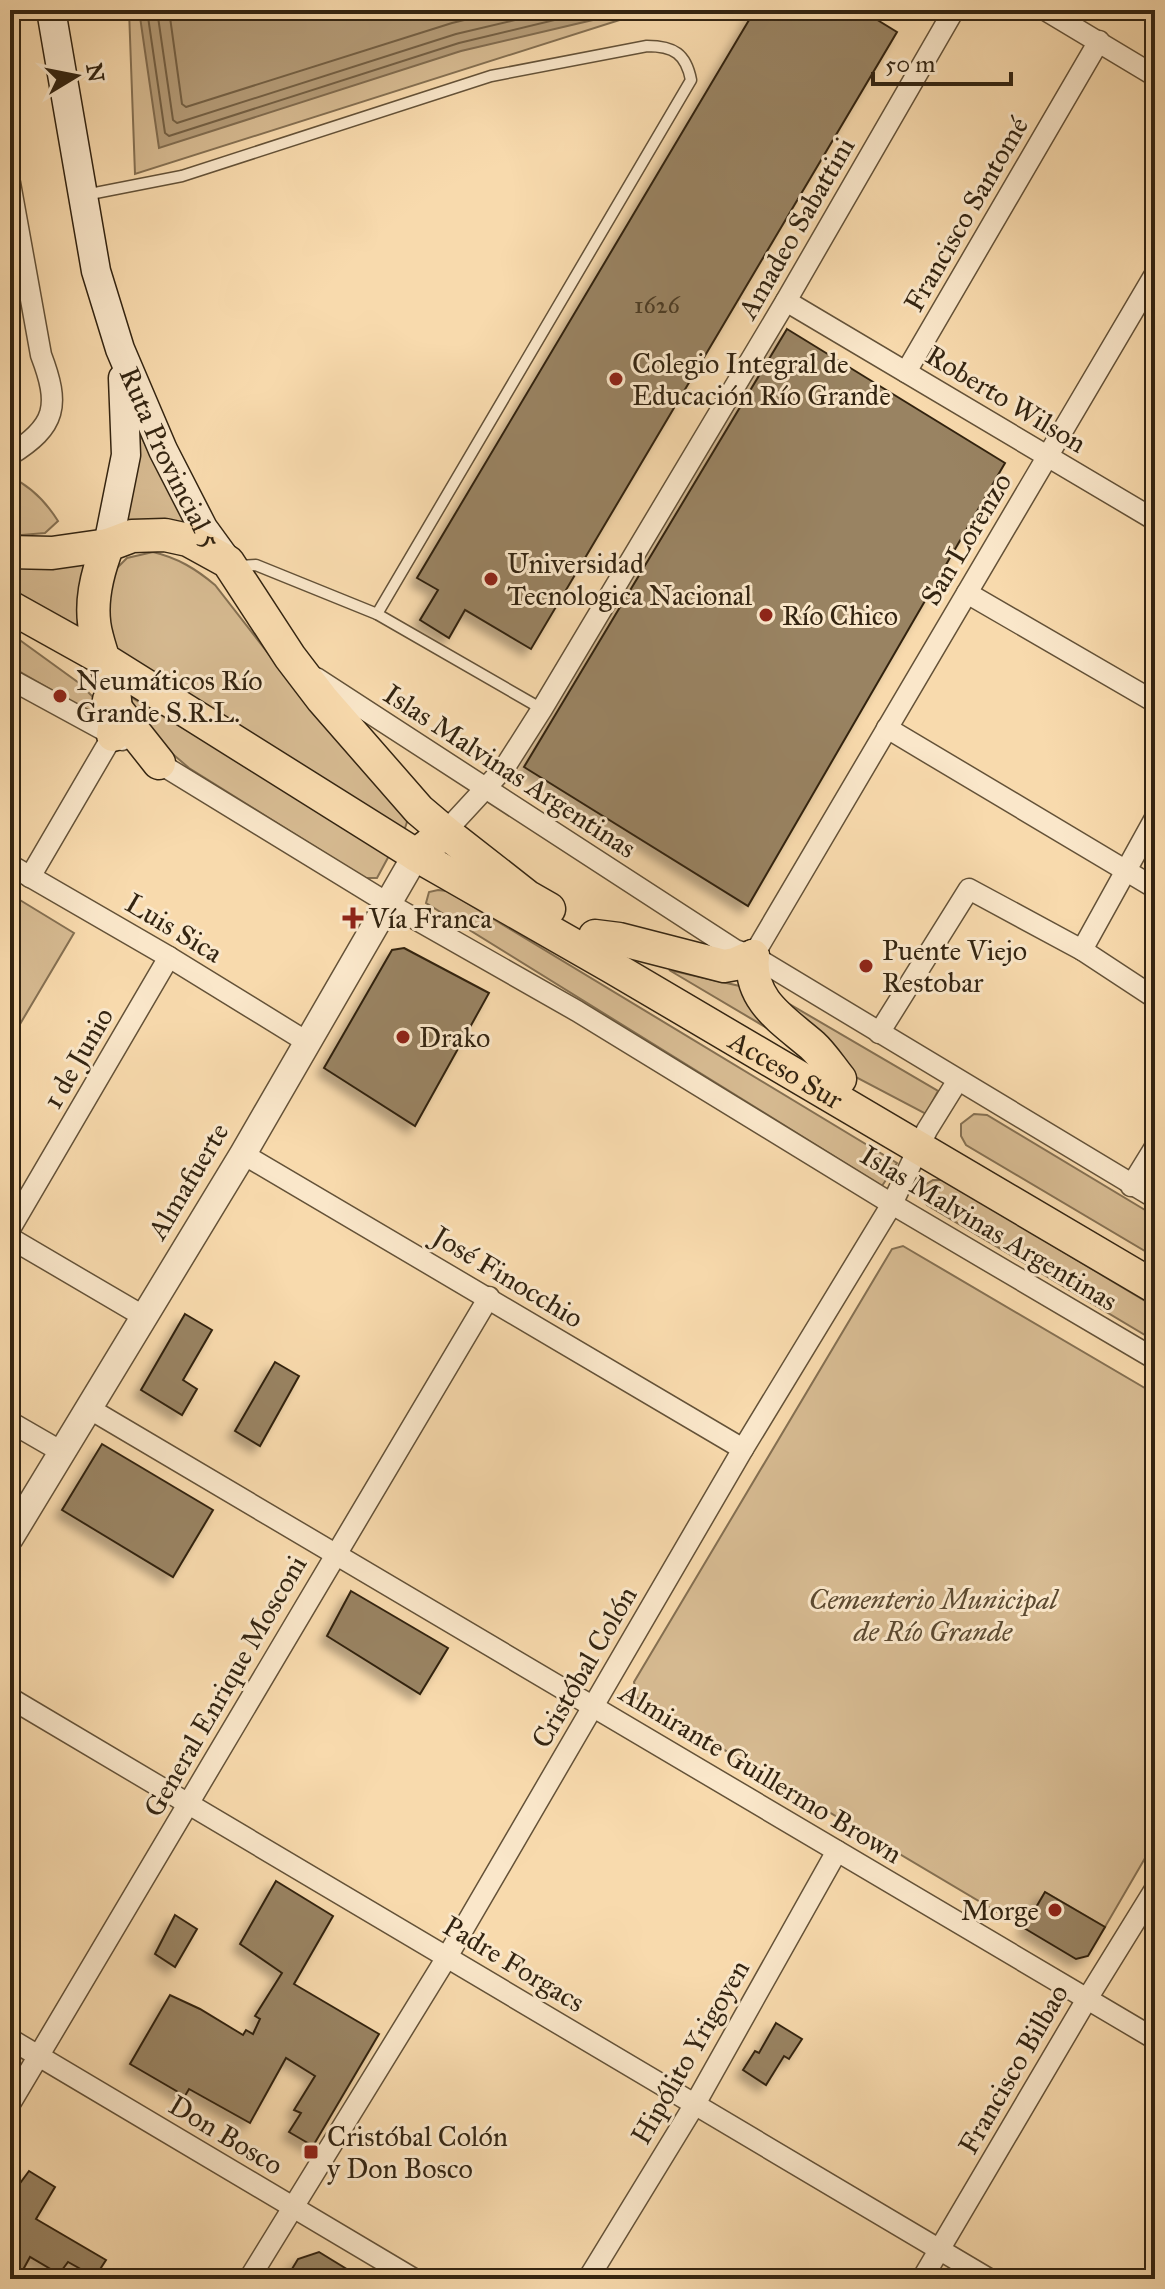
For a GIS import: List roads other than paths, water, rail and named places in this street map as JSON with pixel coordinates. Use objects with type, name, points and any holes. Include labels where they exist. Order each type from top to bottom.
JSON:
[{"type":"main road","name":"Ruta Provincial 5","points":[[51,10],[96,271],[120,349],[163,450],[203,528],[230,564]]},
{"type":"main road","name":"Ruta Provincial 5","points":[[108,545],[126,455],[127,424],[120,349]]},
{"type":"main road","points":[[10,552],[52,553],[108,545],[132,536],[165,535],[188,540],[230,564]]},
{"type":"main road","points":[[108,545],[94,594],[96,635],[115,689],[115,722]]},
{"type":"main road","name":"Acceso Sur","points":[[230,564],[290,657],[334,714],[419,810],[528,897],[840,1079],[922,1138],[1155,1287]]},
{"type":"main road","points":[[10,608],[105,660]]},
{"type":"main road","points":[[10,608],[82,669],[115,722],[159,763]]},
{"type":"main road","name":"Acceso Sur","points":[[105,660],[416,855],[1155,1266]]},
{"type":"main road","points":[[416,855],[445,832]]},
{"type":"main road","points":[[595,936],[619,939],[724,966],[753,956],[751,973],[765,1002],[778,1017],[816,1048],[840,1079]]},
{"type":"street","name":"Amadeo Sabattini","points":[[445,832],[505,767],[542,709],[786,301],[954,10]]},
{"type":"street","points":[[1045,10],[1155,76]]},
{"type":"street","name":"Francisco Santomé","points":[[906,372],[1099,41]]},
{"type":"street","points":[[10,183],[41,355],[51,382],[54,403],[47,425],[35,438],[10,455]]},
{"type":"street","name":"San Lorenzo","points":[[753,956],[1155,274]]},
{"type":"street","name":"Roberto Wilson","points":[[786,301],[1155,520]]},
{"type":"street","points":[[967,593],[1155,702]]},
{"type":"street","name":"Islas Malvinas Argentinas","points":[[290,657],[313,676],[486,790],[735,950],[753,956],[1155,1198]]},
{"type":"street","points":[[10,679],[115,722],[30,877]]},
{"type":"street","points":[[887,728],[1155,888]]},
{"type":"street","name":"Islas Malvinas Argentinas","points":[[159,763],[389,904],[577,1011],[892,1204],[1155,1359]]},
{"type":"street","points":[[1082,950],[1155,818]]},
{"type":"street","name":"Almafuerte","points":[[10,1538],[243,1154],[416,855]]},
{"type":"street","name":"Luis Sica","points":[[10,865],[307,1042]]},
{"type":"street","points":[[879,1033],[969,889],[1082,950],[1155,998]]},
{"type":"street","name":"1 de Junio","points":[[10,1229],[169,957]]},
{"type":"street","name":"Cristóbal Colón","points":[[249,2279],[447,1957],[743,1449],[892,1204],[922,1138],[958,1080]]},
{"type":"street","points":[[1131,1186],[1155,1147]]},
{"type":"street","name":"José Finocchio","points":[[243,1154],[743,1449]]},
{"type":"street","points":[[10,1238],[143,1316]]},
{"type":"street","name":"General Enrique Mosconi","points":[[10,2104],[489,1297]]},
{"type":"street","name":"Almirante Guillermo Brown","points":[[90,1409],[1155,2039]]},
{"type":"street","points":[[10,1422],[62,1452]]},
{"type":"street","name":"Padre Forgacs","points":[[10,1698],[989,2279]]},
{"type":"street","name":"Hipólito Yrigoyen","points":[[588,2279],[695,2104],[837,1851]]},
{"type":"street","name":"Francisco Bilbao","points":[[922,2279],[1155,1889]]},
{"type":"street","name":"Don Bosco","points":[[10,2039],[414,2279]]},
{"type":"lane","points":[[83,196],[182,176],[491,76],[647,46],[664,46],[679,52],[688,63],[691,80],[377,614]]},
{"type":"lane","points":[[230,564],[256,565],[377,614],[542,709]]},
{"type":"water","points":[[139,10],[609,10],[597,19],[461,51],[159,148]]},
{"type":"place","name":"Colegio Integral de Educación Río Grande","points":[[616,379]]},
{"type":"place","name":"Universidad Tecnologica Nacional","points":[[491,579]]},
{"type":"place","name":"Río Chico","points":[[766,615]]},
{"type":"place","name":"Neumáticos Río Grande S.R.L.","points":[[60,696]]},
{"type":"place","name":"Vía Franca","points":[[353,918]]},
{"type":"place","name":"Puente Viejo Restobar","points":[[866,966]]},
{"type":"place","name":"Drako","points":[[403,1037]]},
{"type":"place","name":"Morge","points":[[1055,1910]]},
{"type":"place","name":"Cristóbal Colón y Don Bosco","points":[[311,2152]]},
{"type":"park label","name":"Cementerio Municipal de Río Grande","points":[[933,1615]]}]
